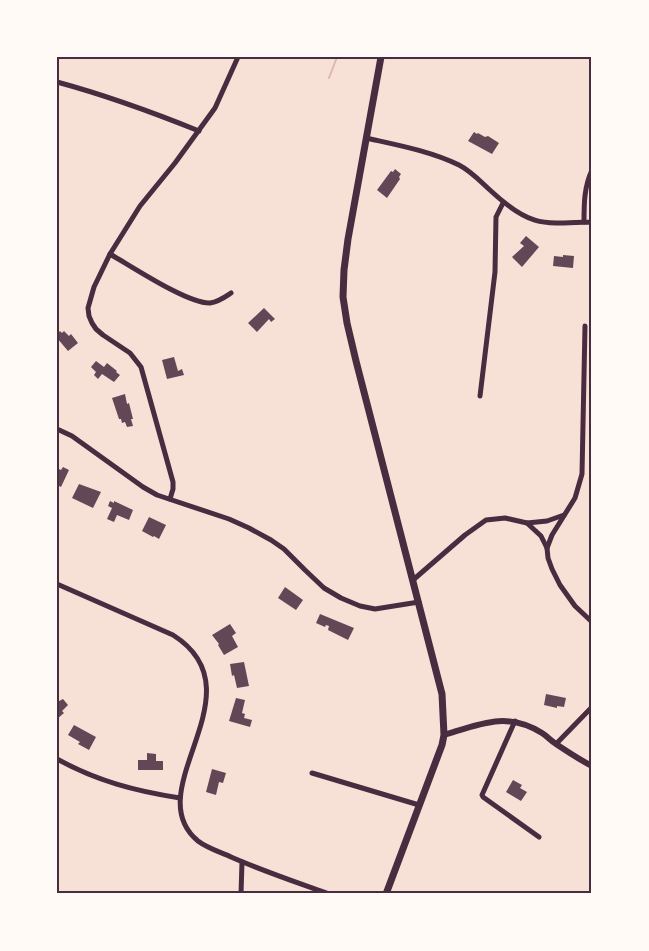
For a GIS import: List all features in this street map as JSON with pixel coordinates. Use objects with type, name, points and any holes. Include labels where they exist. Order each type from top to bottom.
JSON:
[{"type":"main road","points":[[381,57],[348,238],[343,297],[354,354],[442,694],[444,735],[386,894]]},
{"type":"street","points":[[170,499],[173,482],[141,367],[130,353],[96,329],[89,316],[88,308],[94,287],[110,254],[140,206],[215,108],[238,57]]},
{"type":"street","points":[[57,82],[144,109],[199,131]]},
{"type":"street","points":[[366,138],[425,152],[458,165],[467,170],[503,203],[534,221],[552,224],[592,222]]},
{"type":"street","points":[[584,222],[585,192],[592,170]]},
{"type":"street","points":[[480,396],[495,272],[496,217],[503,203]]},
{"type":"street","points":[[110,254],[166,287],[202,303],[215,302],[231,293]]},
{"type":"street","points":[[547,548],[552,535],[575,498],[582,474],[585,326]]},
{"type":"street","points":[[57,429],[72,436],[157,495],[229,519],[271,540],[284,549],[324,588],[341,598],[375,609],[418,602]]},
{"type":"street","points":[[413,580],[486,520],[505,518],[527,523],[564,516]]},
{"type":"street","points":[[527,523],[541,536],[560,585],[574,606],[592,622]]},
{"type":"street","points":[[57,584],[173,635],[184,643],[198,659],[205,678],[207,699],[186,772],[179,808],[190,833],[205,846],[329,894]]},
{"type":"street","points":[[556,744],[592,707]]},
{"type":"street","points":[[444,735],[497,721],[515,721],[543,734],[579,760],[592,766]]},
{"type":"street","points":[[515,721],[482,795],[539,837]]},
{"type":"street","points":[[57,759],[76,770],[112,784],[180,798]]},
{"type":"street","points":[[312,773],[419,805]]},
{"type":"street","points":[[241,894],[242,862]]},
{"type":"building","points":[[474,132],[488,136],[499,143],[492,154],[468,141]]},
{"type":"building","points":[[395,169],[401,174],[400,179],[387,198],[377,190]]},
{"type":"building","points":[[526,236],[539,247],[522,267],[512,257],[524,246],[520,243]]},
{"type":"building","points":[[563,255],[574,256],[573,268],[553,266],[554,256],[563,257]]},
{"type":"building","points":[[264,308],[275,319],[271,322],[269,319],[257,332],[248,323]]},
{"type":"building","points":[[57,331],[62,333],[64,331],[69,336],[71,334],[78,343],[68,351],[57,338]]},
{"type":"building","points":[[174,357],[178,371],[182,369],[184,375],[167,379],[162,360]]},
{"type":"building","points":[[96,361],[104,367],[107,363],[120,375],[114,382],[102,374],[98,379],[91,367]]},
{"type":"building","points":[[125,394],[133,419],[131,419],[133,426],[127,427],[125,422],[122,423],[119,419],[112,398]]},
{"type":"building","points":[[63,467],[69,470],[61,487],[57,485],[57,468],[61,470]]},
{"type":"building","points":[[79,484],[101,492],[93,508],[72,498]]},
{"type":"building","points":[[110,501],[133,510],[129,520],[117,515],[114,522],[107,519],[112,508],[108,506]]},
{"type":"building","points":[[149,517],[166,525],[159,539],[142,531]]},
{"type":"building","points":[[285,587],[303,600],[296,610],[278,598]]},
{"type":"building","points":[[320,614],[354,628],[348,640],[328,630],[329,626],[325,627],[316,623]]},
{"type":"building","points":[[230,624],[236,633],[232,636],[238,647],[224,655],[212,635]]},
{"type":"building","points":[[244,662],[249,686],[237,688],[230,664]]},
{"type":"building","points":[[546,694],[566,698],[564,707],[544,705]]},
{"type":"building","points":[[236,698],[245,700],[242,713],[245,714],[244,718],[252,720],[250,727],[229,721]]},
{"type":"building","points":[[63,699],[68,705],[57,719],[57,702]]},
{"type":"building","points":[[74,725],[96,737],[89,750],[68,735]]},
{"type":"building","points":[[147,753],[156,754],[156,761],[163,761],[163,770],[138,770],[138,760],[147,760]]},
{"type":"building","points":[[212,769],[226,773],[223,783],[219,782],[216,795],[206,792]]},
{"type":"building","points":[[513,780],[522,785],[520,788],[527,792],[521,801],[506,792]]},
{"type":"waterway","points":[[329,78],[337,57]]}]
